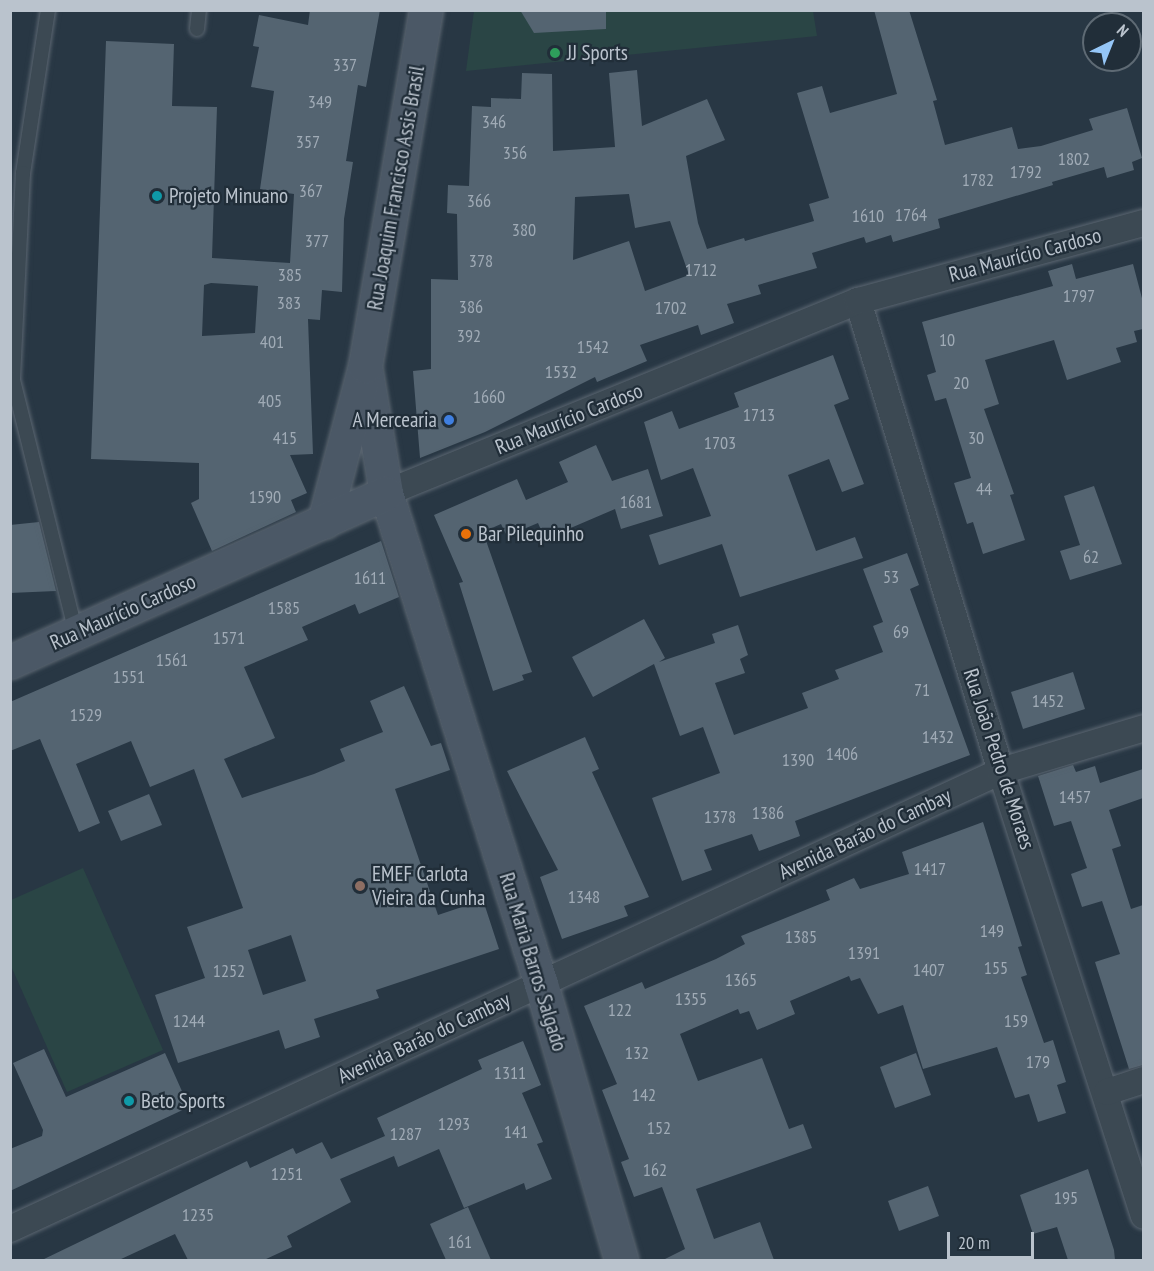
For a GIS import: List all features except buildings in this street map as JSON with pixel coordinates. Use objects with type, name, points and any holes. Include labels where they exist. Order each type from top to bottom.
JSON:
[{"type":"street","name":"Rua Joaquim Francisco Assis Brasil","points":[[324,522],[365,366],[426,10]]},
{"type":"street","name":"Rua Maurício Cardoso","points":[[10,662],[386,493],[858,301],[1143,223]]},
{"type":"street","name":"Rua João Pedro de Moraes","points":[[858,301],[1001,771],[1107,1092],[1143,1216]]},
{"type":"street","name":"Rua Joaquim Francisco Assis Brasil","points":[[365,366],[386,493]]},
{"type":"street","name":"Rua Maria Barros Salgado","points":[[386,493],[541,984],[621,1260]]},
{"type":"street","name":"Avenida Barão do Cambay","points":[[10,1229],[1001,771],[1143,728]]},
{"type":"street","points":[[1107,1092],[1143,1080]]},
{"type":"lane","points":[[48,10],[23,173],[14,380],[76,634]]},
{"type":"lane","points":[[197,29],[199,10]]},
{"type":"green space","name":"JJ Sports","points":[[474,11],[813,11],[817,36],[466,71]]},
{"type":"green space","points":[[83,868],[163,1050],[67,1092],[11,966],[11,900]]},
{"type":"place","name":"JJ Sports","points":[[555,53]]},
{"type":"place","name":"Projeto Minuano","points":[[157,196]]},
{"type":"place","name":"A Mercearia","points":[[449,420]]},
{"type":"place","name":"Bar Pilequinho","points":[[466,534]]},
{"type":"place","name":"EMEF Carlota Vieira da Cunha","points":[[360,886]]},
{"type":"place","name":"Beto Sports","points":[[129,1101]]}]
